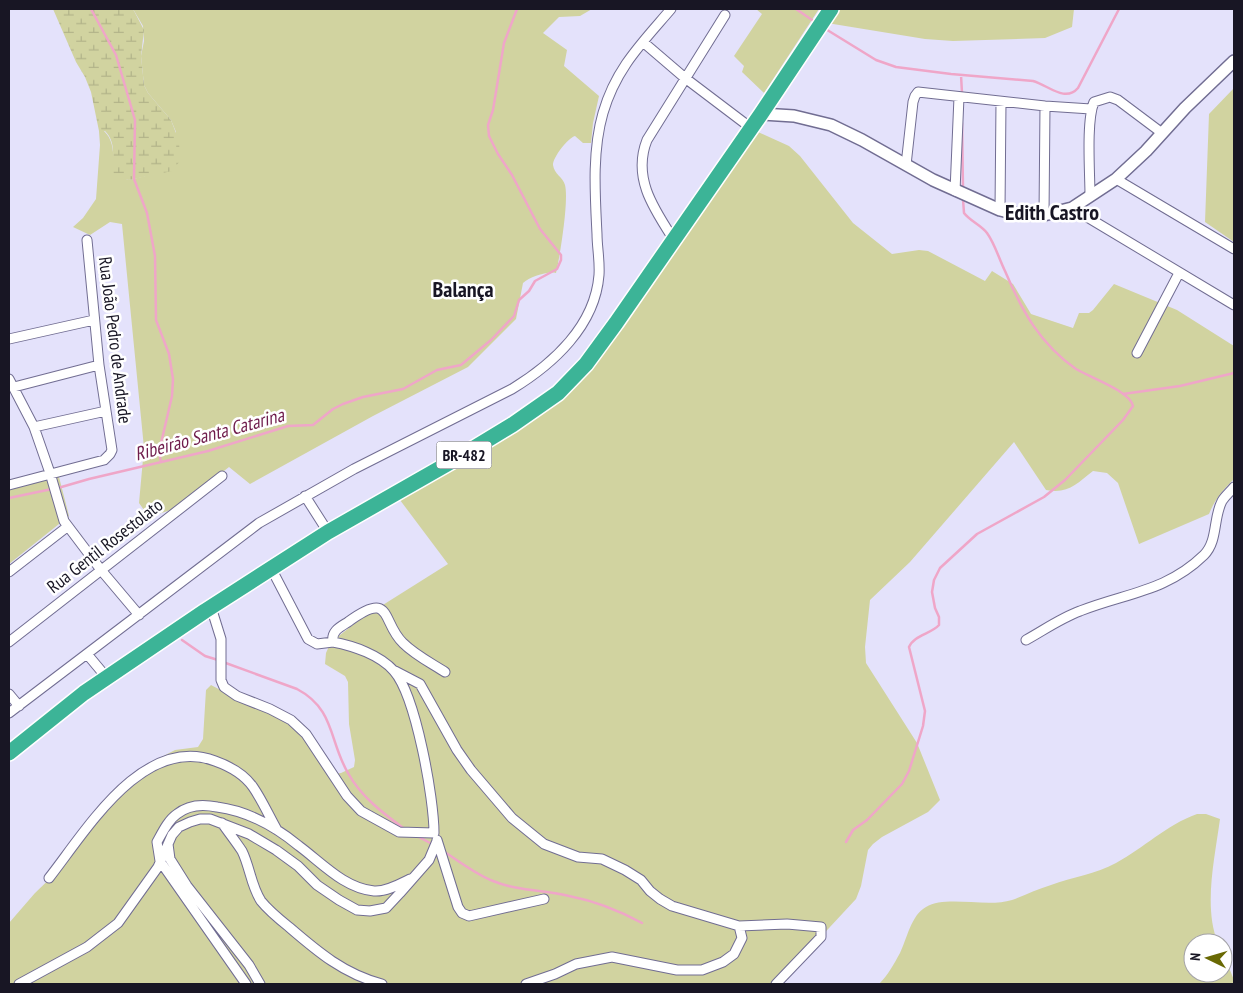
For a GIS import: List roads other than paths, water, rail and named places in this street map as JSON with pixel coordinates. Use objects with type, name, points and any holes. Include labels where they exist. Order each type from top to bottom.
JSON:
[{"type":"highway","name":"BR-482","points":[[9,753],[56,715],[107,678],[211,607],[328,532],[488,440],[558,393],[586,364],[616,324],[761,114],[828,13]]},
{"type":"street","points":[[9,713],[259,523],[354,469],[512,389],[550,362],[575,335],[587,317],[596,292],[598,276],[595,176],[603,113],[615,82],[626,61],[670,9]]},
{"type":"street","points":[[674,240],[648,197],[643,173],[643,154],[647,140],[725,15]]},
{"type":"street","points":[[643,42],[685,78],[750,128]]},
{"type":"street","points":[[761,114],[794,116],[831,125],[955,191],[1000,210],[1021,215],[1044,215],[1072,208],[1116,179],[1234,61]]},
{"type":"street","points":[[906,165],[915,96],[918,92],[1001,102],[1091,109]]},
{"type":"street","points":[[955,191],[959,97]]},
{"type":"street","points":[[1090,196],[1091,109],[1094,102],[1110,98],[1118,100],[1162,133]]},
{"type":"street","points":[[1000,210],[1001,102]]},
{"type":"street","points":[[1044,215],[1045,106]]},
{"type":"street","points":[[1116,179],[1234,249]]},
{"type":"street","points":[[1072,208],[1234,305]]},
{"type":"street","name":"Rua João Pedro de Andrade","points":[[50,473],[104,460],[110,454],[112,444],[99,366],[87,240]]},
{"type":"street","points":[[1137,353],[1179,273]]},
{"type":"street","points":[[9,339],[94,320]]},
{"type":"street","points":[[99,366],[11,383],[34,427],[67,527],[139,615]]},
{"type":"street","points":[[34,427],[106,411]]},
{"type":"street","points":[[9,485],[50,473]]},
{"type":"street","name":"Rua Gentil Rosestolato","points":[[9,642],[222,476]]},
{"type":"street","points":[[1026,640],[1079,611],[1143,592],[1187,569],[1205,554],[1210,545],[1221,502],[1234,487]]},
{"type":"street","points":[[305,496],[328,532]]},
{"type":"street","points":[[9,572],[67,527]]},
{"type":"street","points":[[271,568],[308,639],[317,644],[333,642],[360,650],[377,658],[394,671],[420,684],[456,750],[471,770],[512,818],[544,844],[578,858],[602,860],[618,866],[641,880],[650,891],[672,906],[739,926],[787,924],[821,927],[821,937],[776,984]]},
{"type":"street","points":[[211,607],[221,639],[221,680],[224,687],[237,696],[270,709],[291,720],[306,734],[347,796],[361,811],[399,832],[435,837]]},
{"type":"street","points":[[333,642],[334,632],[353,618],[378,608],[385,612],[402,643],[445,672]]},
{"type":"street","points":[[87,654],[107,678]]},
{"type":"street","points":[[394,671],[403,686],[416,721],[430,792],[435,837],[458,907],[462,913],[470,916],[544,899]]},
{"type":"street","points":[[9,694],[19,706]]},
{"type":"street","points":[[50,878],[106,806],[127,784],[149,767],[169,759],[190,756],[207,758],[224,764],[240,774],[252,786],[277,830]]},
{"type":"street","points":[[246,984],[160,861],[157,842],[175,814],[189,807],[208,805],[239,811],[277,830],[298,844],[337,876],[348,883],[363,888],[376,891],[387,889],[413,878]]},
{"type":"street","points":[[20,984],[87,947],[118,924],[158,867],[172,835],[179,828],[190,822],[210,819],[249,834],[298,866],[317,885],[339,900],[357,910],[370,911],[386,908],[430,860],[435,837]]},
{"type":"street","points":[[222,823],[242,852],[252,883],[269,910],[308,944],[342,969],[366,980],[382,984]]},
{"type":"street","points":[[168,842],[170,859],[179,874],[249,965],[260,984]]},
{"type":"street","points":[[526,984],[576,964],[612,957],[677,970],[702,970],[723,962],[734,954],[742,938],[739,926]]},
{"type":"waterway","points":[[91,9],[116,55],[135,120],[134,179],[147,213],[155,256],[156,320],[169,354],[173,379],[172,396],[159,452],[161,462]]},
{"type":"waterway","name":"Ribeirão Santa Catarina","points":[[58,488],[208,451],[288,426],[313,425],[333,409],[343,404],[363,397],[403,389],[437,370],[461,365],[491,340],[514,316],[519,300],[529,291],[535,281],[557,269],[561,260],[561,255],[540,229],[489,136],[488,125],[493,110],[504,43],[517,9]]},
{"type":"waterway","name":"Ribeirão Santa Catarina","points":[[796,9],[815,22]]},
{"type":"waterway","name":"Ribeirão Santa Catarina","points":[[824,28],[876,60],[896,67],[1033,81],[1056,92],[1068,94],[1078,88],[1119,9]]},
{"type":"waterway","points":[[961,75],[962,93]]},
{"type":"waterway","points":[[962,123],[963,189]]},
{"type":"waterway","points":[[846,842],[853,830],[867,820],[902,784],[909,771],[923,726],[925,711],[909,647],[919,637],[932,631],[939,625],[939,617],[932,592],[934,580],[940,568],[977,534],[1044,497],[1065,480],[1123,420],[1133,406],[1125,395],[1076,369],[1042,338],[1018,300],[990,237],[985,230],[964,213],[963,199]]},
{"type":"waterway","points":[[1123,394],[1180,386],[1234,373]]},
{"type":"waterway","name":"Ribeirão Santa Catarina","points":[[9,498],[52,489]]},
{"type":"waterway","points":[[182,640],[205,656],[218,660]]},
{"type":"waterway","points":[[223,662],[297,689],[309,697],[325,716],[342,761],[353,782],[389,818],[406,830]]},
{"type":"waterway","points":[[417,836],[432,844]]},
{"type":"waterway","points":[[443,851],[473,871],[493,881],[511,887],[588,900],[642,923]]},
{"type":"district","name":"Edith Castro","points":[[1052,212]]},
{"type":"district","name":"Balança","points":[[463,289]]}]
